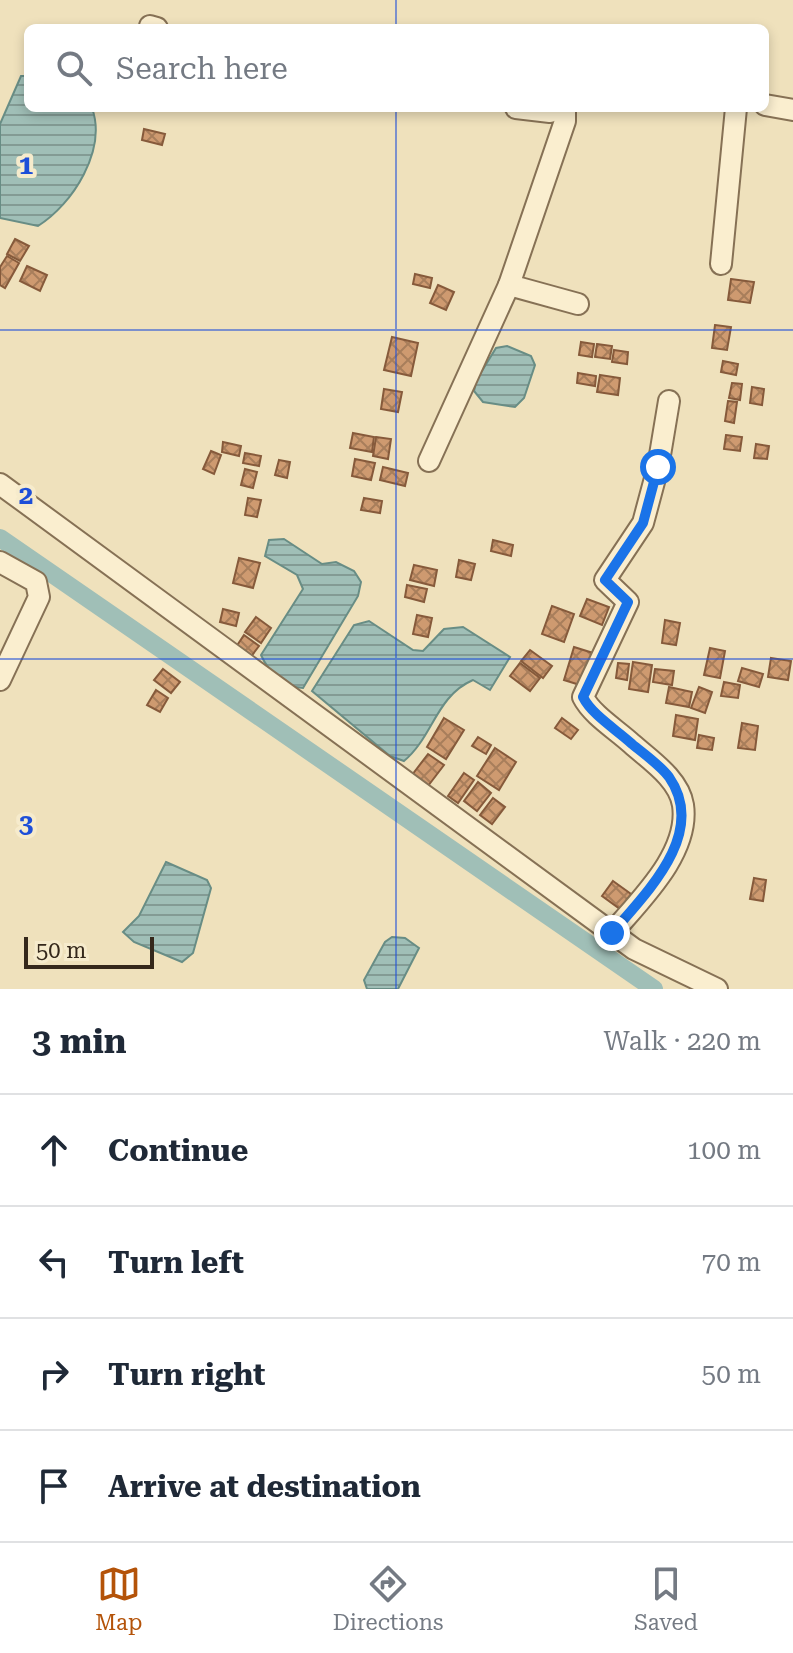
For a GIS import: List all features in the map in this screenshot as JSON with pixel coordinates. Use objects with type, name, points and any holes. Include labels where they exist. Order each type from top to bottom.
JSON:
[{"type":"street","points":[[769,106],[793,110]]},
{"type":"street","points":[[429,461],[509,285],[565,121],[563,112]]},
{"type":"street","points":[[721,264],[736,112]]},
{"type":"street","points":[[509,285],[578,304]]},
{"type":"street","points":[[612,933],[651,887],[673,852],[681,830],[683,804],[668,776],[583,697],[628,602],[605,580],[643,523],[658,467],[669,401]]},
{"type":"street","points":[[0,484],[634,949],[717,989]]},
{"type":"street","points":[[0,562],[36,582],[39,597],[0,680]]},
{"type":"water","points":[[21,76],[24,76],[24,112],[93,112],[95,141],[84,174],[63,204],[38,226],[0,218],[0,124]]},
{"type":"water","points":[[507,346],[531,356],[535,365],[524,398],[515,407],[483,402],[474,391],[477,379],[496,348]]},
{"type":"water","points":[[284,539],[322,564],[336,562],[354,571],[361,582],[358,596],[303,688],[278,678],[261,655],[303,589],[297,575],[265,556],[269,540]]},
{"type":"water","points":[[369,621],[413,650],[423,651],[444,629],[463,627],[510,657],[490,690],[473,680],[451,696],[404,761],[390,756],[312,691],[354,625]]},
{"type":"water","points":[[166,862],[207,880],[211,888],[193,953],[182,962],[134,942],[123,932],[139,916]]},
{"type":"water","points":[[392,937],[405,938],[419,948],[398,989],[367,989],[364,980],[385,942]]},
{"type":"building","points":[[144,129],[165,134],[162,145],[142,140]]},
{"type":"building","points":[[15,239],[29,246],[20,261],[7,254]]},
{"type":"building","points":[[7,256],[19,263],[5,288],[0,285],[0,267]]},
{"type":"building","points":[[27,266],[47,275],[40,291],[20,281]]},
{"type":"building","points":[[415,274],[432,278],[430,288],[413,284]]},
{"type":"building","points":[[731,279],[754,282],[750,303],[728,300]]},
{"type":"building","points":[[438,285],[454,292],[446,310],[430,303]]},
{"type":"building","points":[[715,325],[731,327],[727,350],[712,348]]},
{"type":"building","points":[[392,337],[418,343],[411,376],[384,370]]},
{"type":"building","points":[[581,342],[594,344],[592,357],[579,355]]},
{"type":"building","points":[[597,344],[612,346],[610,359],[595,357]]},
{"type":"building","points":[[614,350],[628,352],[627,364],[612,362]]},
{"type":"building","points":[[723,361],[738,364],[736,375],[721,372]]},
{"type":"building","points":[[578,373],[596,376],[595,386],[577,383]]},
{"type":"building","points":[[600,375],[620,378],[618,395],[597,392]]},
{"type":"building","points":[[732,383],[742,384],[740,400],[729,398]]},
{"type":"building","points":[[752,387],[764,389],[762,405],[750,403]]},
{"type":"building","points":[[384,389],[402,392],[398,412],[381,409]]},
{"type":"building","points":[[728,401],[737,402],[734,423],[725,421]]},
{"type":"building","points":[[353,433],[374,437],[372,452],[350,448]]},
{"type":"building","points":[[726,435],[742,437],[740,451],[724,449]]},
{"type":"building","points":[[376,437],[391,439],[388,459],[373,456]]},
{"type":"building","points":[[223,442],[241,446],[239,456],[222,452]]},
{"type":"building","points":[[756,444],[769,446],[767,459],[754,458]]},
{"type":"building","points":[[211,451],[221,455],[214,474],[203,469]]},
{"type":"building","points":[[245,453],[261,456],[259,466],[243,463]]},
{"type":"building","points":[[355,459],[375,463],[371,480],[352,476]]},
{"type":"building","points":[[279,460],[290,462],[287,478],[275,475]]},
{"type":"building","points":[[383,467],[408,473],[405,486],[380,480]]},
{"type":"building","points":[[245,469],[257,472],[253,488],[241,485]]},
{"type":"building","points":[[248,498],[261,500],[257,517],[245,515]]},
{"type":"building","points":[[364,498],[382,501],[380,513],[361,510]]},
{"type":"building","points":[[493,540],[513,545],[511,556],[491,551]]},
{"type":"building","points":[[239,558],[260,563],[253,588],[233,583]]},
{"type":"building","points":[[459,560],[475,564],[471,580],[456,577]]},
{"type":"building","points":[[414,565],[437,570],[434,586],[410,580]]},
{"type":"building","points":[[407,585],[427,589],[424,602],[405,597]]},
{"type":"building","points":[[587,599],[609,607],[602,625],[580,616]]},
{"type":"building","points":[[552,606],[574,614],[564,642],[542,634]]},
{"type":"building","points":[[223,609],[239,613],[236,626],[220,622]]},
{"type":"building","points":[[417,615],[432,618],[428,637],[413,634]]},
{"type":"building","points":[[256,617],[271,628],[261,643],[245,632]]},
{"type":"building","points":[[665,620],[680,623],[676,645],[662,643]]},
{"type":"building","points":[[244,635],[259,646],[250,658],[236,647]]},
{"type":"building","points":[[574,647],[593,653],[583,686],[564,680]]},
{"type":"building","points":[[710,648],[725,651],[720,678],[704,675]]},
{"type":"building","points":[[530,650],[552,666],[543,678],[521,661]]},
{"type":"building","points":[[771,658],[791,661],[788,680],[768,677]]},
{"type":"building","points":[[633,662],[652,665],[648,692],[629,689]]},
{"type":"building","points":[[520,663],[540,678],[530,691],[510,676]]},
{"type":"building","points":[[618,663],[629,664],[627,680],[616,678]]},
{"type":"building","points":[[742,668],[763,674],[759,687],[738,681]]},
{"type":"building","points":[[163,669],[180,682],[171,693],[154,680]]},
{"type":"building","points":[[655,669],[674,671],[672,685],[653,682]]},
{"type":"building","points":[[724,682],[740,685],[738,698],[721,696]]},
{"type":"building","points":[[669,687],[692,692],[689,707],[666,703]]},
{"type":"building","points":[[699,687],[712,692],[705,713],[691,708]]},
{"type":"building","points":[[156,690],[168,698],[160,712],[147,705]]},
{"type":"building","points":[[676,715],[698,719],[695,740],[673,736]]},
{"type":"building","points":[[444,718],[464,730],[446,759],[427,747]]},
{"type":"building","points":[[562,718],[578,730],[571,739],[555,728]]},
{"type":"building","points":[[742,723],[758,726],[755,750],[738,748]]},
{"type":"building","points":[[699,735],[714,738],[712,750],[697,748]]},
{"type":"building","points":[[478,737],[491,745],[486,754],[472,746]]},
{"type":"building","points":[[495,748],[516,762],[499,790],[477,776]]},
{"type":"building","points":[[428,754],[444,765],[428,786],[412,775]]},
{"type":"building","points":[[464,773],[474,780],[458,803],[448,796]]},
{"type":"building","points":[[478,782],[491,793],[477,811],[464,801]]},
{"type":"building","points":[[493,798],[505,807],[492,824],[480,815]]},
{"type":"building","points":[[754,878],[766,880],[763,901],[750,899]]},
{"type":"building","points":[[613,881],[631,894],[620,909],[602,896]]},
{"type":"waterway","points":[[0,538],[654,989]]},
{"type":"route","points":[[612,933],[651,887],[673,852],[681,830],[683,804],[668,776],[583,700],[628,602],[605,580],[643,523],[658,467]]}]
